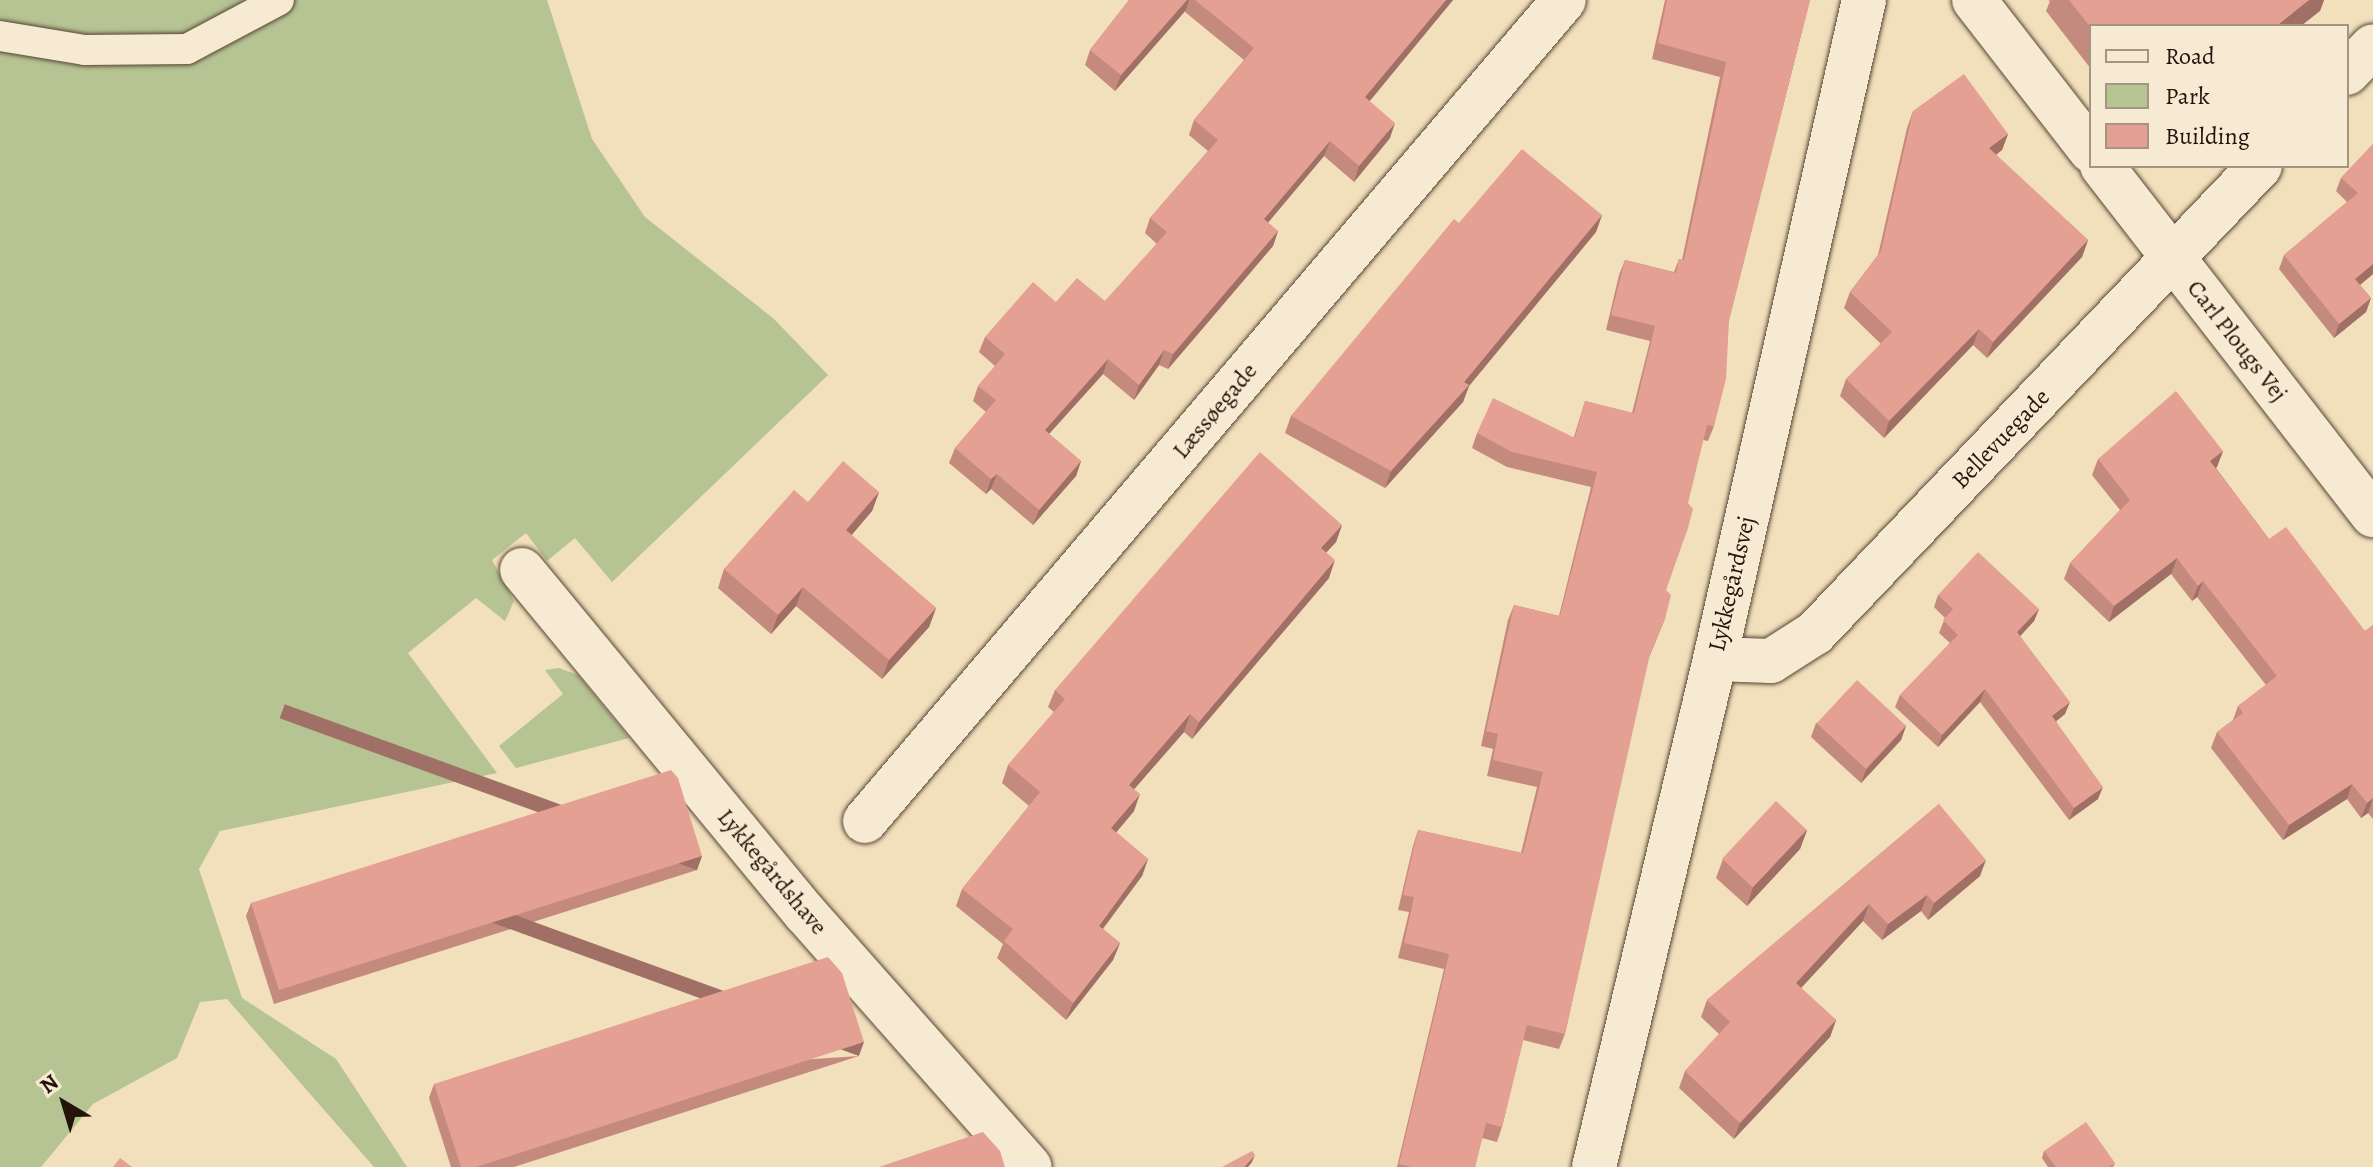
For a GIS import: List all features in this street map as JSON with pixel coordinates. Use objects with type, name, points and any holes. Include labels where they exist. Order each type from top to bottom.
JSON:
[{"type":"street","name":"Læssøegade","points":[[865,821],[1564,0]]},
{"type":"street","name":"Lykkegårdsvej","points":[[1594,1167],[1715,659],[1864,0]]},
{"type":"street","points":[[1974,0],[2089,148]]},
{"type":"street","points":[[2349,71],[2373,46]]},
{"type":"street","name":"Carl Plougs Vej","points":[[2104,168],[2373,515]]},
{"type":"street","name":"Bellevuegade","points":[[1715,659],[1771,661],[1815,633],[2258,168]]},
{"type":"street","name":"Lykkegårdshave","points":[[522,570],[805,913],[1030,1167]]},
{"type":"lane","points":[[0,36],[85,50],[187,49],[279,0]]},
{"type":"green space","points":[[0,0],[547,0],[592,139],[645,217],[774,319],[828,375],[612,582],[575,538],[547,561],[526,533],[492,560],[514,601],[505,621],[476,598],[408,653],[497,773],[220,831],[199,869],[242,998],[336,1059],[407,1167],[374,1167],[227,999],[200,1002],[177,1058],[93,1104],[41,1167],[0,1167]]},
{"type":"green space","points":[[559,668],[578,675],[629,738],[516,768],[499,746],[563,694],[545,670]]},
{"type":"building","points":[[1129,0],[1187,0],[1121,75],[1090,50]]},
{"type":"building","points":[[1195,0],[1446,0],[1365,97],[1395,123],[1359,166],[1330,141],[1264,219],[1278,231],[1173,354],[1164,350],[1139,385],[1108,359],[1045,430],[1081,461],[1039,510],[997,474],[991,479],[955,448],[996,400],[978,386],[1005,354],[985,337],[1033,282],[1056,302],[1077,278],[1105,301],[1167,232],[1150,218],[1218,140],[1194,120],[1254,48]]},
{"type":"building","points":[[1667,0],[1810,0],[1729,320],[1726,379],[1714,426],[1707,425],[1688,503],[1693,509],[1666,590],[1671,595],[1665,619],[1650,654],[1565,1034],[1527,1025],[1502,1127],[1486,1123],[1475,1167],[1412,1167],[1399,1164],[1449,954],[1404,943],[1414,897],[1403,895],[1418,830],[1523,853],[1543,772],[1493,760],[1498,734],[1486,731],[1514,605],[1560,616],[1597,472],[1512,452],[1477,433],[1493,398],[1575,438],[1585,401],[1634,413],[1655,326],[1611,315],[1625,260],[1676,273],[1679,259],[1684,260],[1726,62],[1658,43]]},
{"type":"building","points":[[2069,0],[2309,0],[2279,24],[2089,25]]},
{"type":"building","points":[[1964,74],[2008,134],[1989,148],[2088,240],[1993,342],[1979,329],[1889,421],[1846,379],[1892,332],[1850,292],[1881,251],[1913,111]]},
{"type":"building","points":[[2373,144],[2373,264],[2355,279],[2371,298],[2339,324],[2284,255],[2358,193],[2341,178]]},
{"type":"building","points":[[1522,149],[1602,215],[1464,382],[1469,385],[1391,471],[1291,416],[1454,219],[1459,223]]},
{"type":"building","points":[[2176,391],[2223,451],[2210,461],[2269,539],[2286,527],[2365,631],[2373,625],[2373,798],[2367,803],[2352,784],[2289,825],[2217,732],[2243,713],[2238,706],[2277,676],[2203,581],[2198,586],[2177,558],[2114,606],[2070,563],[2130,500],[2098,459]]},
{"type":"building","points":[[1260,452],[1342,525],[1321,548],[1335,560],[1199,722],[1190,714],[1129,785],[1140,794],[1111,828],[1148,859],[1099,926],[1120,943],[1073,1003],[1004,941],[1013,929],[962,889],[1040,792],[1008,765],[1065,699],[1055,690]]},
{"type":"building","points":[[843,461],[879,492],[846,530],[936,608],[889,660],[803,587],[778,615],[724,569],[794,490],[808,502]]},
{"type":"building","points":[[1978,552],[2039,609],[2017,632],[2070,702],[2052,716],[2103,787],[2074,808],[1985,689],[1942,735],[1900,695],[1958,635],[1943,620],[1953,609],[1938,595]]},
{"type":"building","points":[[1857,680],[1906,726],[1866,769],[1817,723]]},
{"type":"building","points":[[671,770],[678,778],[702,856],[279,990],[251,903]]},
{"type":"building","points":[[1776,801],[1807,830],[1753,887],[1722,859]]},
{"type":"building","points":[[1939,804],[1986,860],[1934,903],[1927,895],[1888,924],[1869,904],[1796,983],[1836,1020],[1740,1123],[1685,1071],[1730,1022],[1707,1000]]},
{"type":"building","points":[[828,957],[842,973],[864,1042],[476,1167],[461,1167],[434,1084]]},
{"type":"building","points":[[2086,1122],[2115,1163],[2109,1167],[2056,1167],[2044,1151]]},
{"type":"building","points":[[983,1132],[1000,1151],[1005,1167],[879,1167]]},
{"type":"building","points":[[1252,1151],[1255,1155],[1244,1167],[1222,1167]]},
{"type":"building","points":[[120,1158],[132,1167],[113,1167]]}]
